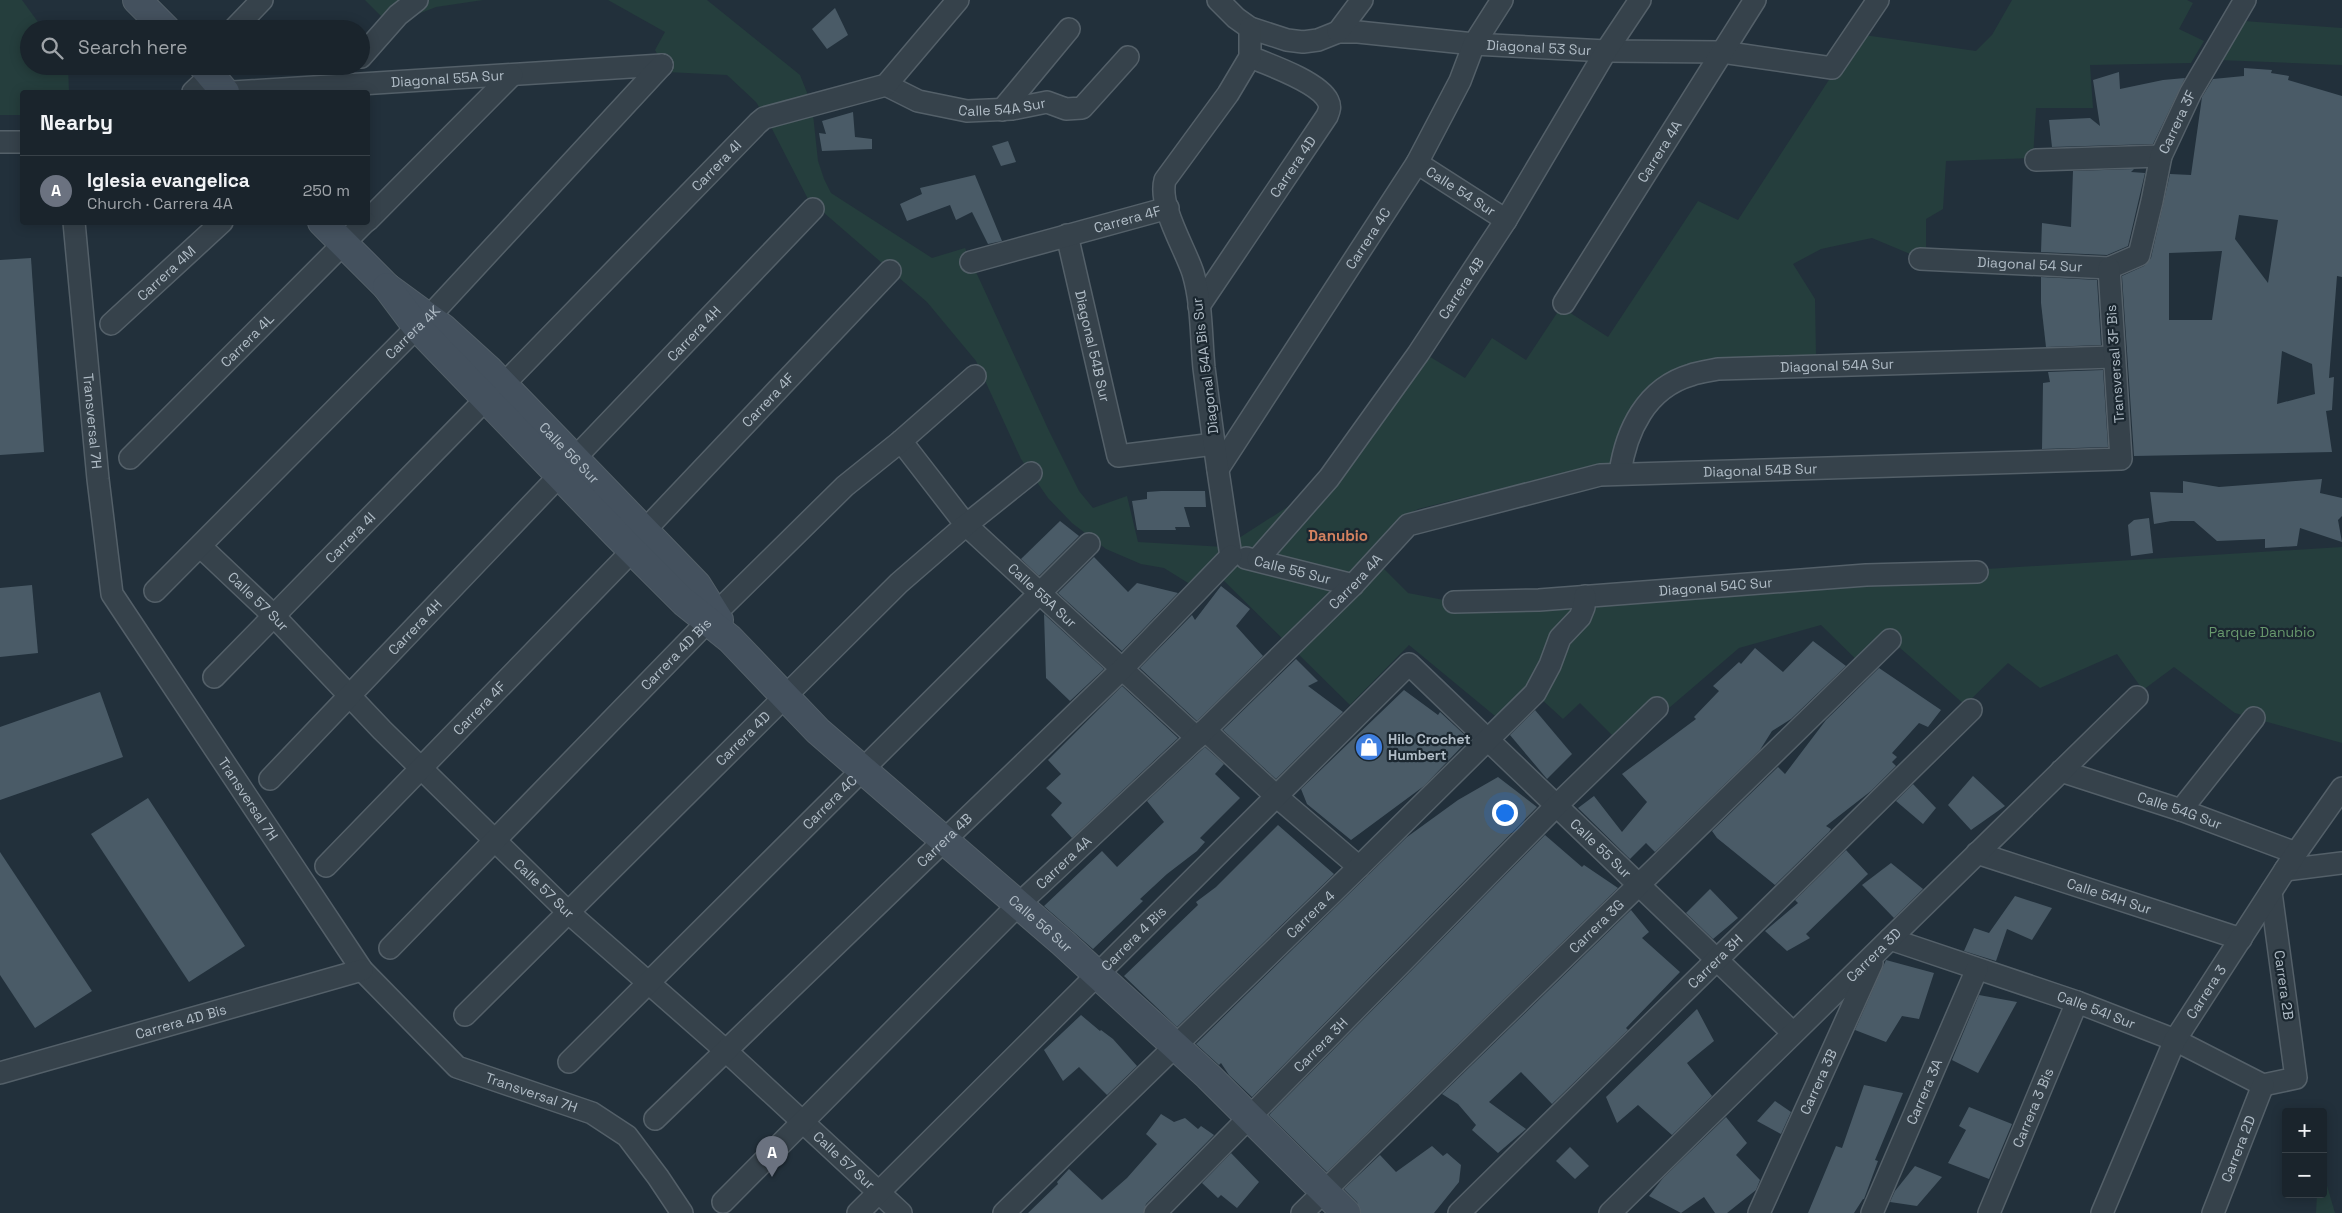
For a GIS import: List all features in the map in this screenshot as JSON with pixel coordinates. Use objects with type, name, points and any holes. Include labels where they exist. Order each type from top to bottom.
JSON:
[{"type":"street","points":[[137,0],[157,20]]},
{"type":"street","points":[[243,20],[262,0]]},
{"type":"street","points":[[370,47],[398,15],[417,0]]},
{"type":"street","points":[[886,85],[958,0]]},
{"type":"street","points":[[1218,0],[1236,18],[1250,28],[1250,57]]},
{"type":"street","points":[[1338,32],[1362,0]]},
{"type":"street","name":"Carrera 4C","points":[[1218,469],[1417,163],[1460,81],[1474,44],[1502,0]]},
{"type":"street","name":"Carrera 4B","points":[[1258,559],[1329,478],[1418,354],[1506,220],[1606,51],[1640,0]]},
{"type":"street","name":"Carrera 4A","points":[[1564,303],[1755,0]]},
{"type":"street","name":"Diagonal 53 Sur","points":[[1250,28],[1287,40],[1303,42],[1318,40],[1338,32],[1358,32],[1474,44],[1606,51],[1722,52],[1832,68],[1878,0]]},
{"type":"street","name":"Carrera 3F","points":[[2139,255],[2161,156],[2190,92],[2245,0]]},
{"type":"street","points":[[1002,110],[1068,29]]},
{"type":"street","name":"Calle 54A Sur","points":[[886,85],[918,101],[967,111],[1002,110],[1047,102],[1066,108],[1082,108],[1128,57]]},
{"type":"street","name":"Diagonal 54A Bis Sur","points":[[1231,556],[1214,444],[1199,306],[1193,274],[1168,208],[1163,188],[1165,180],[1228,94],[1250,57]]},
{"type":"street","name":"Carrera 4D","points":[[1199,306],[1330,109],[1328,101],[1316,88],[1250,57]]},
{"type":"street","name":"Diagonal 55A Sur","points":[[334,90],[512,74],[662,65]]},
{"type":"street","name":"Carrera 4K","points":[[155,591],[201,547],[422,322],[662,65]]},
{"type":"street","name":"Carrera 4L","points":[[370,217],[512,74]]},
{"type":"street","points":[[334,90],[346,75]]},
{"type":"street","name":"Carrera 4I","points":[[214,677],[758,123],[764,118],[886,85]]},
{"type":"street","points":[[0,142],[20,142]]},
{"type":"street","points":[[2036,160],[2161,156]]},
{"type":"street","name":"Calle 54 Sur","points":[[1417,163],[1506,220]]},
{"type":"street","name":"Carrera 4F","points":[[971,262],[1168,208]]},
{"type":"street","name":"Carrera 4H","points":[[270,780],[813,209]]},
{"type":"street","name":"Transversal 7H","points":[[74,225],[98,479],[112,594],[362,970],[457,1067],[592,1113],[627,1136],[682,1213]]},
{"type":"street","name":"Carrera 4M","points":[[111,324],[219,225]]},
{"type":"street","name":"Calle 56 Sur","points":[[325,225],[495,392],[639,540],[684,602],[712,618],[818,731],[1097,973],[1250,1117],[1346,1213]]},
{"type":"street","name":"Carrera 4L","points":[[130,458],[362,225]]},
{"type":"street","name":"Diagonal 54B Sur","points":[[1067,235],[1118,456],[1214,444]]},
{"type":"street","name":"Diagonal 54 Sur","points":[[1920,259],[2109,268],[2139,255]]},
{"type":"street","name":"Transversal 3F Bis","points":[[2109,268],[2121,459]]},
{"type":"street","name":"Carrera 4F","points":[[326,866],[639,540],[890,271]]},
{"type":"street","name":"Diagonal 54A Sur","points":[[1620,473],[1629,435],[1641,410],[1666,387],[1690,375],[1718,369],[2114,357]]},
{"type":"street","name":"Carrera 4D Bis","points":[[390,948],[712,618],[845,486],[901,441],[975,376]]},
{"type":"street","name":"Calle 55A Sur","points":[[901,441],[966,525],[1122,669],[1359,867]]},
{"type":"street","name":"Diagonal 54B Sur","points":[[1408,525],[1580,478],[1620,473],[2121,459]]},
{"type":"street","name":"Carrera 4D","points":[[465,1015],[899,583],[966,525],[1032,473]]},
{"type":"street","name":"Carrera 4A","points":[[723,1202],[1019,904],[1201,734],[1353,585],[1408,525]]},
{"type":"street","name":"Carrera 4C","points":[[569,1062],[1089,544]]},
{"type":"street","name":"Calle 57 Sur","points":[[201,547],[274,616],[421,768],[569,913],[726,1050],[901,1213]]},
{"type":"street","name":"Carrera 4B","points":[[655,1119],[1122,669],[1231,556]]},
{"type":"street","name":"Calle 55 Sur","points":[[1231,556],[1258,559],[1353,585]]},
{"type":"street","name":"Diagonal 54C Sur","points":[[1454,602],[1539,600],[1866,575],[1977,572]]},
{"type":"street","name":"Carrera 4","points":[[1004,1213],[1535,693],[1550,665],[1560,638],[1580,617],[1584,607],[1585,596]]},
{"type":"street","name":"Carrera 3G","points":[[1302,1213],[1890,640]]},
{"type":"street","name":"Calle 55 Sur","points":[[1409,664],[1793,1033]]},
{"type":"street","name":"Carrera 4 Bis","points":[[858,1213],[1275,795],[1409,664]]},
{"type":"street","name":"Carrera 3D","points":[[1623,1209],[1793,1033],[2137,697]]},
{"type":"street","name":"Carrera 3H","points":[[1155,1213],[1556,806],[1656,708]]},
{"type":"street","name":"Carrera 3H","points":[[1459,1213],[1971,710]]},
{"type":"street","points":[[2181,810],[2254,718]]},
{"type":"street","name":"Calle 54G Sur","points":[[2061,771],[2181,810],[2291,862],[2342,863]]},
{"type":"street","name":"Carrera 3","points":[[2102,1213],[2175,1040],[2291,862],[2342,788]]},
{"type":"street","name":"Calle 54H Sur","points":[[1977,853],[2241,939]]},
{"type":"street","name":"Carrera 2B","points":[[2263,1085],[2296,1078],[2272,892]]},
{"type":"street","name":"Calle 54I Sur","points":[[1884,944],[1977,969],[2076,1002],[2175,1040],[2263,1085]]},
{"type":"street","name":"Carrera 3B","points":[[1759,1213],[1884,944]]},
{"type":"street","name":"Carrera 3A","points":[[1872,1213],[1977,969]]},
{"type":"street","name":"Carrera 4D Bis","points":[[0,1073],[362,970]]},
{"type":"street","name":"Carrera 3 Bis","points":[[1989,1213],[2076,1002]]},
{"type":"street","name":"Carrera 2D","points":[[2212,1213],[2263,1085]]},
{"type":"green space","points":[[0,0],[22,0],[36,20],[20,20],[20,75],[68,75],[69,90],[20,90],[20,115],[0,115]]},
{"type":"green space","points":[[365,0],[483,0],[436,7],[390,25]]},
{"type":"green space","name":"Parque Danubio","points":[[608,0],[707,0],[800,75],[812,105],[818,161],[831,193],[932,258],[965,248],[1049,431],[1079,491],[1093,508],[1127,496],[1138,542],[1225,547],[1331,479],[1422,352],[1465,378],[1492,338],[1526,360],[1561,307],[1608,337],[1698,201],[1738,220],[1836,69],[1864,35],[1976,51],[1992,35],[2012,0],[2187,0],[2193,3],[2179,29],[2204,41],[2191,63],[2090,65],[2093,108],[2036,108],[2033,158],[1946,161],[1943,209],[1926,219],[1926,257],[1915,256],[1872,238],[1821,249],[1793,264],[1815,299],[1816,356],[1647,390],[1627,416],[1619,432],[1611,463],[1575,470],[1418,509],[1399,519],[1372,548],[1376,561],[1408,593],[1454,602],[2342,547],[2342,743],[2235,713],[2174,667],[2143,690],[2117,654],[2040,688],[2008,663],[1965,705],[1891,640],[1866,669],[1821,625],[1739,648],[1662,714],[1614,737],[1580,703],[1563,719],[1527,686],[1495,716],[1409,645],[1350,705],[1212,569],[1193,586],[1164,568],[1141,564],[1106,549],[1072,523],[1048,498],[1021,459],[976,361],[927,302],[808,199],[769,123],[756,102],[727,75],[667,72],[655,50],[665,32]]},
{"type":"green space","points":[[2244,21],[2342,28],[2342,65],[2219,60]]},
{"type":"green space","points":[[2327,1186],[2335,1213],[2316,1213],[2317,1198],[2327,1198]]},
{"type":"building","points":[[835,8],[848,35],[827,49],[812,29]]},
{"type":"building","points":[[2244,68],[2272,70],[2271,73],[2289,76],[2288,80],[2342,96],[2342,277],[2337,276],[2329,378],[2334,377],[2332,410],[2326,411],[2332,452],[2134,456],[2122,276],[2144,266],[2151,258],[2170,174],[2191,175],[2202,97],[2213,79],[2244,76]],"holes":[[[2239,215],[2278,220],[2268,283],[2235,239]],[[2222,251],[2212,320],[2169,320],[2169,253]],[[2282,351],[2312,364],[2315,394],[2277,404]]]},
{"type":"building","points":[[2119,72],[2120,89],[2163,80],[2185,78],[2153,144],[2052,147],[2049,120],[2090,118],[2100,126],[2093,80]]},
{"type":"building","points":[[853,112],[855,137],[872,139],[872,149],[822,151],[819,133],[826,134],[822,121]]},
{"type":"building","points":[[1008,141],[1016,162],[1001,166],[992,146]]},
{"type":"building","points":[[2134,169],[2131,172],[2145,173],[2128,246],[2107,255],[2041,252],[2042,223],[2071,227],[2073,171]]},
{"type":"building","points":[[975,175],[1002,241],[988,244],[972,212],[956,220],[950,205],[907,221],[900,204],[922,194],[920,188]]},
{"type":"building","points":[[31,258],[44,452],[0,455],[0,260]]},
{"type":"building","points":[[2041,277],[2097,280],[2101,345],[2046,347],[2041,303]]},
{"type":"building","points":[[2103,370],[2108,447],[2042,449],[2043,383],[2050,382],[2048,372]]},
{"type":"building","points":[[2322,479],[2320,493],[2342,498],[2342,516],[2338,520],[2342,542],[2300,528],[2297,546],[2265,548],[2265,539],[2217,541],[2194,521],[2171,521],[2154,524],[2150,492],[2183,493],[2183,481],[2219,487]]},
{"type":"building","points":[[1205,491],[1206,507],[1184,507],[1190,527],[1175,527],[1176,530],[1137,530],[1132,501],[1147,499],[1147,492]]},
{"type":"building","points":[[2149,518],[2153,553],[2131,556],[2128,525],[2134,520]]},
{"type":"building","points":[[1060,521],[1079,536],[1039,576],[1021,559]]},
{"type":"building","points":[[1094,557],[1128,592],[1137,583],[1178,593],[1122,651],[1058,593]]},
{"type":"building","points":[[32,585],[38,653],[0,657],[0,588]]},
{"type":"building","points":[[1221,586],[1250,609],[1236,626],[1263,656],[1197,721],[1140,668],[1192,615],[1195,620]]},
{"type":"building","points":[[1044,614],[1104,669],[1070,701],[1046,678]]},
{"type":"building","points":[[1813,641],[1846,666],[1791,719],[1772,731],[1760,750],[1655,852],[1646,843],[1630,859],[1578,808],[1594,796],[1622,832],[1647,802],[1622,774],[1696,719],[1694,717],[1719,691],[1713,686],[1739,662],[1741,664],[1755,648],[1783,672]]},
{"type":"building","points":[[1296,659],[1318,681],[1308,686],[1343,712],[1276,779],[1223,730]]},
{"type":"building","points":[[1879,668],[1941,710],[1928,727],[1919,723],[1892,753],[1897,757],[1892,762],[1896,766],[1871,791],[1826,826],[1831,829],[1829,832],[1775,885],[1717,838],[1712,831],[1778,767],[1785,774],[1826,720]]},
{"type":"building","points":[[1122,686],[1178,738],[1072,838],[1051,815],[1062,803],[1046,788],[1061,774],[1048,760]]},
{"type":"building","points":[[1404,690],[1438,715],[1440,712],[1469,739],[1424,786],[1351,840],[1307,804],[1301,789]]},
{"type":"building","points":[[100,692],[123,757],[0,800],[0,727]]},
{"type":"building","points":[[1535,710],[1572,754],[1547,779],[1510,735]]},
{"type":"building","points":[[1205,747],[1224,764],[1215,774],[1240,798],[1200,838],[1205,842],[1197,851],[1167,874],[1140,899],[1143,901],[1093,949],[1044,906],[1102,851],[1117,867],[1164,822],[1147,801]]},
{"type":"building","points":[[1973,776],[2005,806],[1971,830],[1948,805]]},
{"type":"building","points":[[1498,777],[1537,807],[1252,1097],[1229,1075],[1221,1063],[1219,1065],[1196,1044],[1407,837],[1458,800]]},
{"type":"building","points":[[1913,784],[1936,808],[1923,824],[1896,801]]},
{"type":"building","points":[[148,798],[245,946],[189,982],[91,834]]},
{"type":"building","points":[[1278,825],[1334,874],[1177,1027],[1124,976],[1198,905],[1196,902],[1216,887]]},
{"type":"building","points":[[1545,835],[1582,867],[1584,865],[1618,888],[1327,1172],[1269,1115]]},
{"type":"building","points":[[1846,850],[1868,874],[1806,934],[1810,938],[1787,951],[1765,931],[1798,903],[1795,900]]},
{"type":"building","points":[[0,852],[92,991],[35,1028],[0,975]]},
{"type":"building","points":[[1891,863],[1923,889],[1894,918],[1862,885]]},
{"type":"building","points":[[1710,889],[1738,918],[1713,939],[1686,913]]},
{"type":"building","points":[[2015,896],[2052,908],[2032,940],[2007,929],[1996,961],[1964,951],[1974,928],[1989,933]]},
{"type":"building","points":[[1631,910],[1649,932],[1642,938],[1680,972],[1626,1028],[1628,1030],[1552,1104],[1521,1072],[1489,1102],[1526,1129],[1498,1153],[1472,1130],[1476,1125],[1458,1104],[1442,1094]]},
{"type":"building","points":[[1886,960],[1934,973],[1919,1019],[1902,1016],[1886,1042],[1855,1030]]},
{"type":"building","points":[[1979,995],[2017,1002],[1978,1073],[1952,1060]]},
{"type":"building","points":[[1697,1009],[1714,1041],[1687,1063],[1712,1096],[1672,1135],[1638,1105],[1617,1123],[1606,1097]]},
{"type":"building","points":[[1081,1015],[1113,1039],[1137,1066],[1107,1095],[1079,1067],[1063,1081],[1044,1050]]},
{"type":"building","points":[[1864,1085],[1903,1093],[1875,1160],[1878,1161],[1864,1199],[1854,1213],[1808,1213],[1836,1146],[1842,1148]]},
{"type":"building","points":[[1775,1101],[1791,1112],[1781,1134],[1757,1121]]},
{"type":"building","points":[[1969,1107],[2012,1124],[1989,1179],[1948,1163],[1966,1130],[1959,1126]]},
{"type":"building","points":[[1161,1114],[1174,1122],[1185,1118],[1198,1129],[1201,1126],[1214,1135],[1146,1204],[1143,1213],[1028,1213],[1058,1184],[1057,1182],[1069,1169],[1102,1200],[1127,1178],[1157,1144],[1146,1134]]},
{"type":"building","points":[[1726,1117],[1747,1143],[1736,1155],[1760,1180],[1756,1190],[1727,1213],[1715,1213],[1704,1197],[1681,1213],[1649,1196],[1663,1178]]},
{"type":"building","points":[[1432,1146],[1443,1156],[1447,1153],[1461,1165],[1459,1182],[1434,1213],[1361,1213],[1357,1202],[1344,1189],[1380,1155],[1396,1172]]},
{"type":"building","points":[[1570,1147],[1589,1166],[1575,1179],[1556,1161]]},
{"type":"building","points":[[1231,1153],[1259,1182],[1237,1208],[1221,1195],[1218,1198],[1202,1183]]},
{"type":"building","points":[[1915,1166],[1942,1177],[1917,1206],[1890,1202],[1895,1191]]},
{"type":"place","name":"Hilo Crochet Humbert","points":[[1369,747]]},
{"type":"place","name":"Iglesia evangelica","points":[[772,1177]]},
{"type":"district","name":"Danubio","points":[[1338,536]]}]
